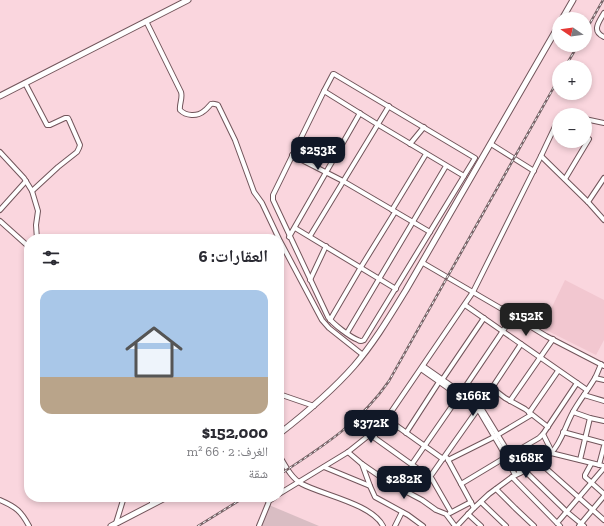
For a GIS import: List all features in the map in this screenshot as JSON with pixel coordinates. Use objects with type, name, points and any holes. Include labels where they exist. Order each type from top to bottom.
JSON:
[{"type":"main road","points":[[0,96],[188,0]]},
{"type":"main road","points":[[566,12],[573,0]]},
{"type":"main road","points":[[284,430],[314,406],[333,388],[363,354],[387,321],[481,162],[552,37]]},
{"type":"main road","points":[[113,525],[156,502]]},
{"type":"street","points":[[177,6],[180,0]]},
{"type":"street","points":[[604,13],[597,30],[599,34],[604,37]]},
{"type":"street","points":[[146,21],[182,92],[180,110],[185,114],[194,115],[204,111],[212,104],[218,105],[235,140],[254,192],[262,203],[275,234]]},
{"type":"street","points":[[475,158],[364,340],[358,340],[330,320],[272,200],[292,155],[332,75],[334,74],[389,106],[475,158],[481,162]]},
{"type":"street","points":[[25,83],[47,125],[64,118],[68,118],[80,145],[77,152],[32,191]]},
{"type":"street","points":[[324,91],[464,176]]},
{"type":"street","points":[[310,236],[389,106]]},
{"type":"street","points":[[289,237],[360,113]]},
{"type":"street","points":[[592,120],[604,123]]},
{"type":"street","points":[[410,144],[424,127]]},
{"type":"street","points":[[374,437],[473,292],[552,133]]},
{"type":"street","points":[[491,144],[534,170]]},
{"type":"street","points":[[565,179],[584,148]]},
{"type":"street","points":[[0,152],[26,181],[32,191],[38,211],[37,234]]},
{"type":"street","points":[[330,320],[426,154]]},
{"type":"street","points":[[292,155],[343,181],[430,232]]},
{"type":"street","points":[[541,156],[588,202],[604,220]]},
{"type":"street","points":[[347,333],[446,166]]},
{"type":"street","points":[[588,202],[604,178]]},
{"type":"street","points":[[0,210],[26,181]]},
{"type":"street","points":[[0,221],[24,243]]},
{"type":"street","points":[[295,228],[396,289]]},
{"type":"street","points":[[310,280],[326,246]]},
{"type":"street","points":[[284,252],[322,320],[329,328],[363,354]]},
{"type":"street","points":[[348,452],[388,482],[422,500],[436,510],[446,514],[456,526],[496,489],[516,475],[540,463],[552,453],[558,445],[573,412],[603,365],[552,339],[422,263]]},
{"type":"street","points":[[465,305],[587,390]]},
{"type":"street","points":[[412,464],[513,316]]},
{"type":"street","points":[[406,433],[484,318]]},
{"type":"street","points":[[510,401],[552,339]]},
{"type":"street","points":[[430,477],[479,408],[521,344]]},
{"type":"street","points":[[422,368],[479,408],[508,456],[515,469],[516,475],[558,525],[603,468],[604,446]]},
{"type":"street","points":[[448,460],[496,435],[530,414],[558,371]]},
{"type":"street","points":[[595,378],[604,380]]},
{"type":"street","points":[[460,484],[539,438],[548,428],[577,383]]},
{"type":"street","points":[[492,388],[548,428]]},
{"type":"street","points":[[584,395],[604,401]]},
{"type":"street","points":[[284,396],[314,406]]},
{"type":"street","points":[[573,412],[604,421]]},
{"type":"street","points":[[580,460],[590,418]]},
{"type":"street","points":[[387,419],[424,446],[448,460],[474,508]]},
{"type":"street","points":[[563,432],[604,443]]},
{"type":"street","points":[[543,434],[552,453]]},
{"type":"street","points":[[284,491],[348,452],[368,436],[372,436],[430,477],[451,512]]},
{"type":"street","points":[[552,453],[603,468]]},
{"type":"street","points":[[540,463],[604,520]]},
{"type":"street","points":[[284,464],[287,470],[302,484],[364,509],[377,518],[383,526]]},
{"type":"street","points":[[362,464],[376,498],[414,519],[423,526]]},
{"type":"street","points":[[525,471],[581,525],[604,495],[586,479],[585,476],[591,464]]},
{"type":"street","points":[[324,467],[370,486]]},
{"type":"street","points":[[496,489],[533,526]]},
{"type":"street","points":[[0,500],[16,508],[30,526]]},
{"type":"street","points":[[113,525],[122,502]]},
{"type":"street","points":[[259,526],[269,502]]},
{"type":"street","points":[[446,514],[471,502]]},
{"type":"street","points":[[481,502],[506,526]]},
{"type":"street","points":[[395,526],[402,512]]},
{"type":"street","points":[[468,514],[481,526]]},
{"type":"shaded area","points":[[565,280],[604,300],[604,340],[596,355],[542,328]]},
{"type":"shaded area","points":[[269,505],[319,526],[260,526]]},
{"type":"railway","points":[[592,20],[603,0]]},
{"type":"railway","points":[[569,60],[574,52]]},
{"type":"railway","points":[[284,472],[325,444],[353,422],[378,396],[389,381],[552,90]]},
{"type":"railway","points":[[198,526],[237,502]]}]
